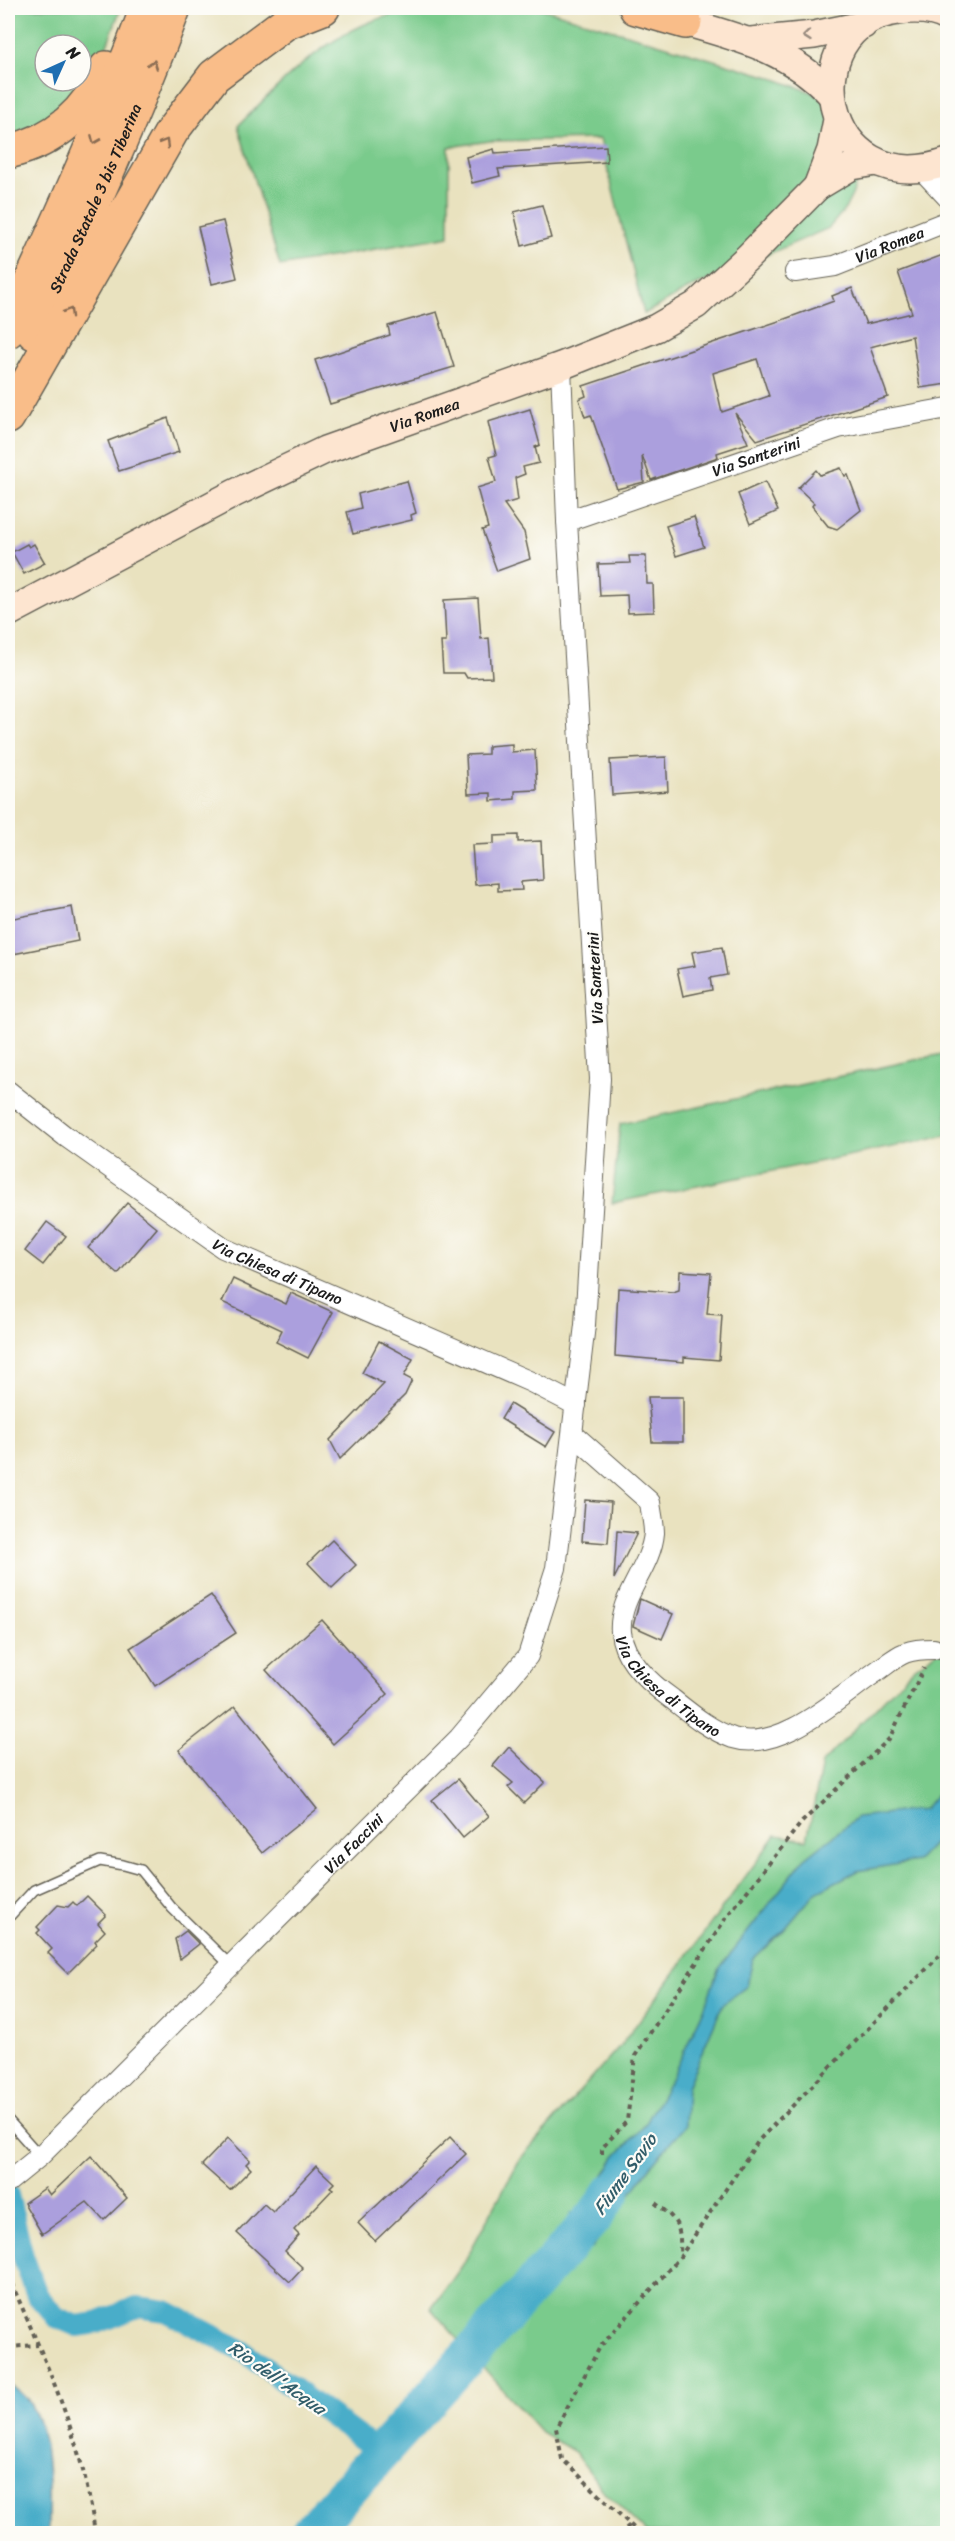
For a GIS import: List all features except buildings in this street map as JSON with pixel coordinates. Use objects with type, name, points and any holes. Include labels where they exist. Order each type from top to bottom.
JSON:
[{"type":"highway","points":[[8,152],[33,146],[71,123],[98,88],[130,8]]},
{"type":"highway","name":"Strada Statale 3 bis Tiberina","points":[[8,331],[69,200],[147,8]]},
{"type":"highway","name":"Strada Statale 3 bis Tiberina","points":[[8,386],[92,209],[174,8]]},
{"type":"highway","points":[[8,417],[179,122],[214,76],[285,23],[324,8]]},
{"type":"highway","points":[[636,8],[686,15]]},
{"type":"main road","name":"Via Romea","points":[[948,18],[916,9],[889,12],[863,25],[845,44],[834,68],[831,94],[837,120],[853,145],[876,162],[898,170],[921,170],[948,162]]},
{"type":"main road","points":[[686,15],[750,41],[812,74],[831,94]]},
{"type":"main road","points":[[750,41],[814,35],[863,25]]},
{"type":"main road","name":"Via Romea","points":[[816,187],[831,150],[837,120]]},
{"type":"main road","name":"Via Romea","points":[[8,613],[235,492],[325,450],[561,366],[656,328],[696,305],[748,257],[816,187],[852,166],[876,162]]},
{"type":"street","points":[[921,170],[948,198]]},
{"type":"street","name":"Via Romea","points":[[795,272],[835,266],[948,221]]},
{"type":"street","name":"Via Santerini","points":[[561,366],[567,521],[600,1079],[585,1325],[573,1434]]},
{"type":"street","name":"Via Santerini","points":[[567,521],[838,428],[948,408]]},
{"type":"street","name":"Via Chiesa di Tipano","points":[[8,1091],[65,1136],[223,1248],[531,1382],[576,1406]]},
{"type":"street","name":"Via Chiesa di Tipano","points":[[573,1434],[650,1502],[654,1534],[647,1558],[625,1606],[621,1630],[627,1653],[633,1663],[669,1697],[709,1727],[735,1739],[751,1740],[791,1731],[909,1649],[934,1648]]},
{"type":"street","name":"Via Faccini","points":[[14,2177],[40,2156],[459,1737],[528,1656],[556,1568],[573,1434]]},
{"type":"lane","points":[[8,1918],[34,1890],[100,1861],[123,1865],[141,1870],[172,1908],[230,1965]]},
{"type":"lane","points":[[8,2121],[40,2156]]},
{"type":"path","points":[[602,2154],[602,2148],[627,2121],[631,2108],[635,2056],[728,1915],[802,1822],[889,1739],[934,1648]]},
{"type":"path","points":[[640,2534],[562,2459],[556,2428],[600,2347],[680,2257],[759,2140],[948,1947]]},
{"type":"path","points":[[655,2203],[676,2219],[681,2235],[680,2257]]},
{"type":"path","points":[[8,2275],[68,2415],[86,2478],[95,2534]]},
{"type":"path","points":[[8,2347],[38,2345]]},
{"type":"path","points":[[619,2534],[630,2524]]},
{"type":"green space","points":[[8,8],[121,8],[102,58],[93,72],[93,33],[33,33],[33,93],[79,93],[67,112],[8,137]]},
{"type":"green space","points":[[437,8],[540,8],[767,76],[811,92],[839,108],[859,166],[854,191],[845,209],[829,228],[690,288],[644,314],[600,139],[490,141],[449,147],[449,236],[280,266],[238,126],[304,63],[341,37],[381,18]]},
{"type":"green space","points":[[947,1053],[947,1136],[612,1203],[620,1124]]},
{"type":"green space","points":[[947,1645],[947,2533],[647,2533],[605,2493],[575,2452],[541,2432],[431,2309],[462,2266],[520,2159],[625,2040],[776,1835],[807,1840],[822,1763],[914,1668]]},
{"type":"water","points":[[947,1783],[947,1830],[917,1861],[857,1871],[816,1892],[784,1930],[753,1959],[747,1986],[723,2004],[687,2087],[685,2126],[653,2163],[592,2248],[570,2215],[587,2202],[615,2157],[645,2125],[672,2077],[704,2009],[718,1970],[804,1859],[857,1817],[924,1809]]},
{"type":"water","points":[[8,2385],[23,2395],[34,2411],[41,2430],[48,2473],[48,2533],[8,2533]]},
{"type":"waterway","name":"Fiume Savio","points":[[308,2534],[594,2217],[612,2192]]},
{"type":"waterway","name":"Rio dell'Acqua","points":[[8,2195],[23,2256],[37,2295],[56,2317],[77,2326],[97,2323],[137,2307],[166,2311],[243,2351],[379,2452]]}]
